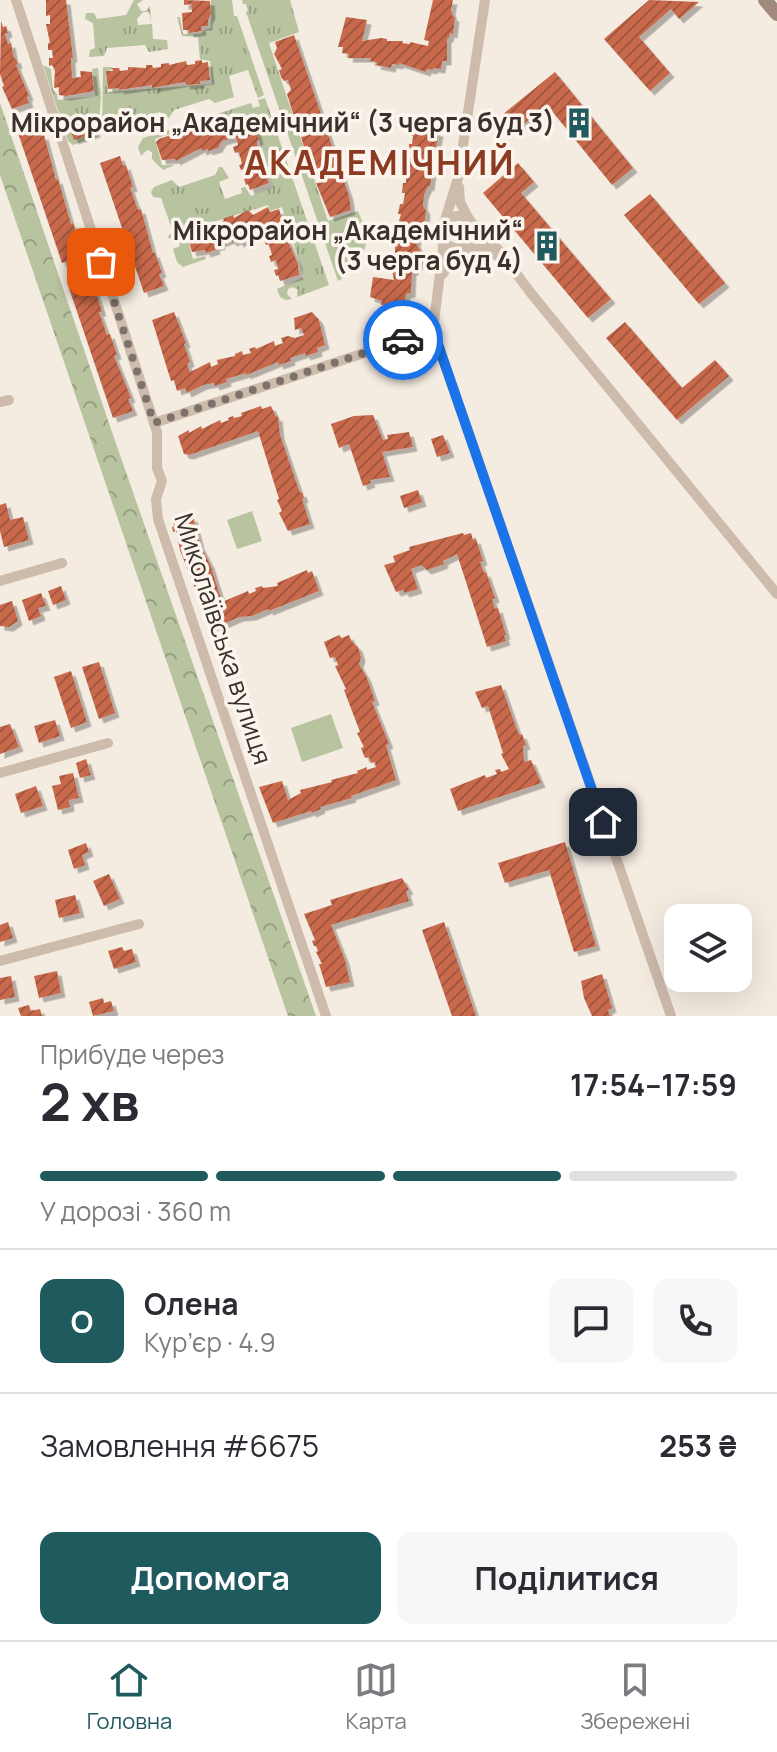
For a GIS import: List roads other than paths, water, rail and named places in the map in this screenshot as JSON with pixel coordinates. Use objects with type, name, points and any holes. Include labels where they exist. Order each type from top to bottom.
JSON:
[{"type":"street","name":"Миколаївська вулиця","points":[[16,0],[157,432],[157,468],[162,481],[156,499],[158,519],[326,1016]]},
{"type":"street","points":[[485,0],[458,178],[442,230],[433,330],[671,1016]]},
{"type":"street","points":[[439,289],[444,270],[474,237],[471,221],[460,202],[458,178]]},
{"type":"street","points":[[446,221],[454,216],[471,221],[482,230],[777,594]]},
{"type":"street","points":[[443,240],[455,249],[485,249],[509,262]]},
{"type":"street","points":[[154,423],[433,330]]},
{"type":"street","points":[[0,581],[62,563]]},
{"type":"street","points":[[0,773],[108,743]]},
{"type":"street","points":[[0,961],[139,924]]},
{"type":"place","name":"Мікрорайон „Академічний“ (3 черга буд 3)","points":[[579,123]]},
{"type":"place","name":"Мікрорайон „Академічний“ (3 черга буд 4)","points":[[547,246]]},
{"type":"district","name":"АКАДЕМІЧНИЙ","points":[[380,163]]}]
